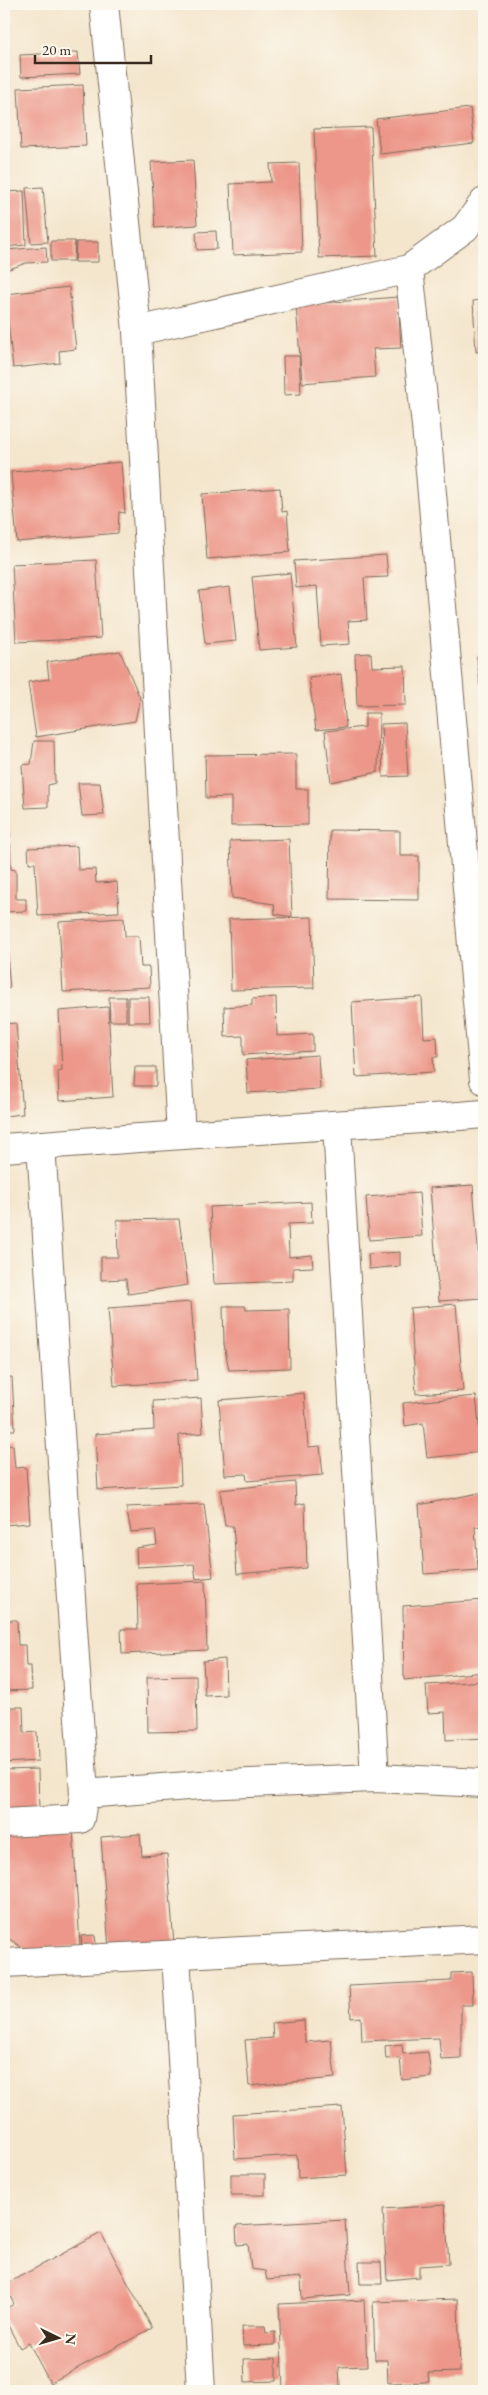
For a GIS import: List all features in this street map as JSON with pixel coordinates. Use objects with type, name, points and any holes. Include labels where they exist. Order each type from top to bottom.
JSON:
[{"type":"street","points":[[104,4],[136,331],[181,1134]]},
{"type":"street","points":[[136,331],[409,270],[465,228],[484,202]]},
{"type":"street","points":[[409,270],[473,818],[484,1080]]},
{"type":"street","points":[[4,1148],[181,1134],[337,1126],[484,1114]]},
{"type":"street","points":[[337,1126],[375,1778]]},
{"type":"street","points":[[4,1822],[80,1819],[84,1794],[41,1145]]},
{"type":"street","points":[[84,1794],[202,1785],[375,1778],[484,1783]]},
{"type":"street","points":[[4,1963],[484,1939]]},
{"type":"street","points":[[176,1954],[201,2391]]},
{"type":"building","points":[[78,52],[80,74],[21,77],[20,55]]},
{"type":"building","points":[[83,85],[86,146],[21,149],[18,88]]},
{"type":"building","points":[[470,108],[474,143],[380,154],[376,119]]},
{"type":"building","points":[[371,127],[377,256],[319,258],[314,129]]},
{"type":"building","points":[[193,160],[197,225],[155,228],[151,162]]},
{"type":"building","points":[[299,163],[302,252],[233,255],[230,184],[271,182],[270,164]]},
{"type":"building","points":[[43,187],[48,242],[31,243],[26,188]]},
{"type":"building","points":[[24,191],[26,245],[4,247],[4,192]]},
{"type":"building","points":[[216,231],[217,249],[197,250],[196,232]]},
{"type":"building","points":[[51,241],[75,241],[74,261],[51,261]]},
{"type":"building","points":[[76,242],[98,242],[98,262],[75,262]]},
{"type":"building","points":[[46,247],[47,262],[26,263],[4,271],[4,250]]},
{"type":"building","points":[[479,268],[484,268],[484,351],[476,352],[473,301],[481,300]]},
{"type":"building","points":[[69,287],[76,349],[59,351],[60,363],[13,368],[5,294]]},
{"type":"building","points":[[398,297],[401,348],[373,349],[375,377],[302,383],[296,305]]},
{"type":"building","points":[[283,356],[299,356],[301,394],[284,395]]},
{"type":"building","points":[[121,462],[125,513],[119,512],[118,533],[17,542],[11,472]]},
{"type":"building","points":[[280,488],[282,512],[287,511],[290,552],[207,559],[202,494]]},
{"type":"building","points":[[386,555],[388,577],[364,578],[367,620],[348,621],[350,644],[321,646],[317,586],[296,588],[294,561]]},
{"type":"building","points":[[96,560],[101,638],[16,642],[12,564]]},
{"type":"building","points":[[290,573],[297,647],[259,650],[252,577]]},
{"type":"building","points":[[230,587],[236,641],[205,644],[199,591]]},
{"type":"building","points":[[120,651],[140,698],[135,721],[36,737],[28,682],[49,679],[47,662]]},
{"type":"building","points":[[371,653],[372,667],[405,666],[406,705],[357,706],[355,654]]},
{"type":"building","points":[[484,655],[484,684],[480,685],[477,656]]},
{"type":"building","points":[[341,674],[346,727],[316,730],[309,678]]},
{"type":"building","points":[[365,713],[379,713],[378,772],[331,782],[325,731],[365,727]]},
{"type":"building","points":[[405,723],[408,776],[383,777],[381,724]]},
{"type":"building","points":[[34,741],[54,741],[55,783],[48,785],[48,807],[25,808],[22,765],[31,764]]},
{"type":"building","points":[[296,754],[296,789],[308,789],[308,825],[231,826],[231,797],[206,798],[205,755]]},
{"type":"building","points":[[4,778],[10,837],[4,838]]},
{"type":"building","points":[[78,783],[100,783],[104,815],[82,816]]},
{"type":"building","points":[[330,830],[400,831],[400,856],[419,856],[419,900],[329,899]]},
{"type":"building","points":[[289,839],[292,917],[275,914],[274,904],[232,898],[230,841]]},
{"type":"building","points":[[10,844],[11,869],[16,870],[16,899],[26,899],[26,911],[4,912],[4,845]]},
{"type":"building","points":[[77,846],[78,870],[95,869],[96,883],[117,882],[119,912],[38,916],[35,863],[29,863],[28,848]]},
{"type":"building","points":[[312,917],[314,988],[231,990],[229,919]]},
{"type":"building","points":[[124,918],[125,936],[139,936],[141,967],[149,967],[150,987],[63,992],[59,922]]},
{"type":"building","points":[[4,923],[10,988],[4,989]]},
{"type":"building","points":[[109,997],[126,997],[126,1021],[110,1021]]},
{"type":"building","points":[[128,997],[149,997],[150,1022],[128,1022]]},
{"type":"building","points":[[276,997],[277,1036],[313,1034],[313,1051],[243,1055],[243,1036],[225,1037],[224,1007],[252,1005],[252,999]]},
{"type":"building","points":[[422,997],[424,1038],[437,1037],[438,1057],[433,1057],[434,1072],[356,1077],[352,1002]]},
{"type":"building","points":[[108,1007],[113,1097],[59,1101],[58,1071],[62,1070],[59,1011]]},
{"type":"building","points":[[16,1023],[23,1114],[4,1116],[4,1024]]},
{"type":"building","points":[[318,1055],[320,1089],[248,1093],[246,1060]]},
{"type":"building","points":[[135,1067],[156,1067],[156,1086],[134,1086]]},
{"type":"building","points":[[473,1185],[482,1298],[439,1301],[430,1188]]},
{"type":"building","points":[[419,1193],[422,1236],[369,1240],[366,1197]]},
{"type":"building","points":[[311,1202],[312,1223],[288,1224],[289,1257],[312,1255],[313,1267],[293,1268],[293,1281],[214,1284],[210,1207]]},
{"type":"building","points":[[179,1219],[188,1285],[128,1294],[126,1279],[101,1280],[101,1257],[118,1257],[117,1220]]},
{"type":"building","points":[[400,1252],[400,1266],[369,1269],[368,1254]]},
{"type":"building","points":[[191,1302],[197,1380],[114,1386],[108,1308]]},
{"type":"building","points":[[456,1304],[463,1391],[416,1394],[410,1308]]},
{"type":"building","points":[[223,1306],[245,1306],[246,1310],[289,1309],[290,1368],[229,1370],[224,1344]]},
{"type":"building","points":[[12,1377],[15,1430],[4,1430],[4,1378]]},
{"type":"building","points":[[304,1393],[308,1447],[320,1446],[323,1475],[247,1481],[246,1474],[225,1475],[219,1400]]},
{"type":"building","points":[[476,1396],[482,1452],[427,1458],[423,1423],[405,1426],[403,1403]]},
{"type":"building","points":[[201,1398],[203,1433],[179,1435],[181,1485],[98,1490],[95,1434],[154,1430],[153,1401]]},
{"type":"building","points":[[13,1445],[15,1468],[26,1467],[30,1523],[4,1525],[4,1446]]},
{"type":"building","points":[[295,1482],[296,1505],[305,1503],[307,1568],[237,1574],[233,1526],[225,1526],[220,1490]]},
{"type":"building","points":[[484,1492],[484,1526],[475,1527],[478,1570],[424,1574],[419,1505]]},
{"type":"building","points":[[204,1504],[213,1577],[196,1579],[194,1564],[137,1567],[136,1548],[157,1545],[155,1530],[131,1532],[126,1507]]},
{"type":"building","points":[[205,1581],[207,1650],[122,1654],[121,1629],[138,1629],[137,1584]]},
{"type":"building","points":[[484,1600],[484,1672],[404,1680],[403,1606]]},
{"type":"building","points":[[4,1620],[17,1620],[18,1645],[25,1645],[26,1666],[31,1666],[32,1690],[4,1691]]},
{"type":"building","points":[[225,1659],[226,1695],[205,1696],[203,1661]]},
{"type":"building","points":[[196,1676],[197,1731],[148,1732],[147,1677]]},
{"type":"building","points":[[484,1681],[484,1738],[446,1740],[445,1712],[428,1713],[426,1685]]},
{"type":"building","points":[[4,1707],[23,1707],[24,1733],[37,1732],[38,1761],[4,1763]]},
{"type":"building","points":[[38,1769],[39,1810],[4,1810],[4,1770]]},
{"type":"building","points":[[4,1826],[73,1829],[80,1946],[25,1950],[5,1936]]},
{"type":"building","points":[[140,1834],[142,1856],[167,1854],[174,1945],[109,1950],[101,1837]]},
{"type":"building","points":[[95,1935],[97,1954],[83,1955],[81,1936]]},
{"type":"building","points":[[472,1972],[473,2005],[461,2005],[461,2059],[441,2060],[439,2038],[362,2041],[361,2017],[351,2018],[349,1986],[451,1981],[451,1973]]},
{"type":"building","points":[[304,2020],[305,2042],[331,2040],[335,2078],[249,2086],[245,2040],[273,2038],[272,2023]]},
{"type":"building","points":[[402,2044],[403,2054],[428,2052],[431,2077],[402,2080],[400,2058],[386,2059],[385,2046]]},
{"type":"building","points":[[342,2107],[347,2175],[298,2178],[297,2155],[235,2159],[233,2114]]},
{"type":"building","points":[[231,2174],[265,2174],[265,2195],[231,2195]]},
{"type":"building","points":[[445,2205],[449,2264],[419,2266],[419,2277],[387,2280],[383,2209]]},
{"type":"building","points":[[345,2220],[350,2295],[302,2299],[301,2277],[267,2280],[265,2271],[251,2269],[248,2244],[237,2245],[236,2226]]},
{"type":"building","points":[[101,2233],[152,2328],[50,2383],[29,2343],[20,2348],[4,2318],[4,2310],[14,2304],[4,2285]]},
{"type":"building","points":[[359,2262],[381,2262],[382,2284],[360,2284]]},
{"type":"building","points":[[458,2299],[460,2372],[428,2373],[429,2382],[388,2383],[387,2360],[375,2360],[373,2302]]},
{"type":"building","points":[[364,2300],[367,2366],[339,2367],[340,2386],[283,2389],[279,2304]]},
{"type":"building","points":[[242,2326],[265,2326],[266,2333],[275,2332],[275,2345],[243,2346]]},
{"type":"building","points":[[276,2358],[276,2381],[245,2382],[244,2359]]}]
